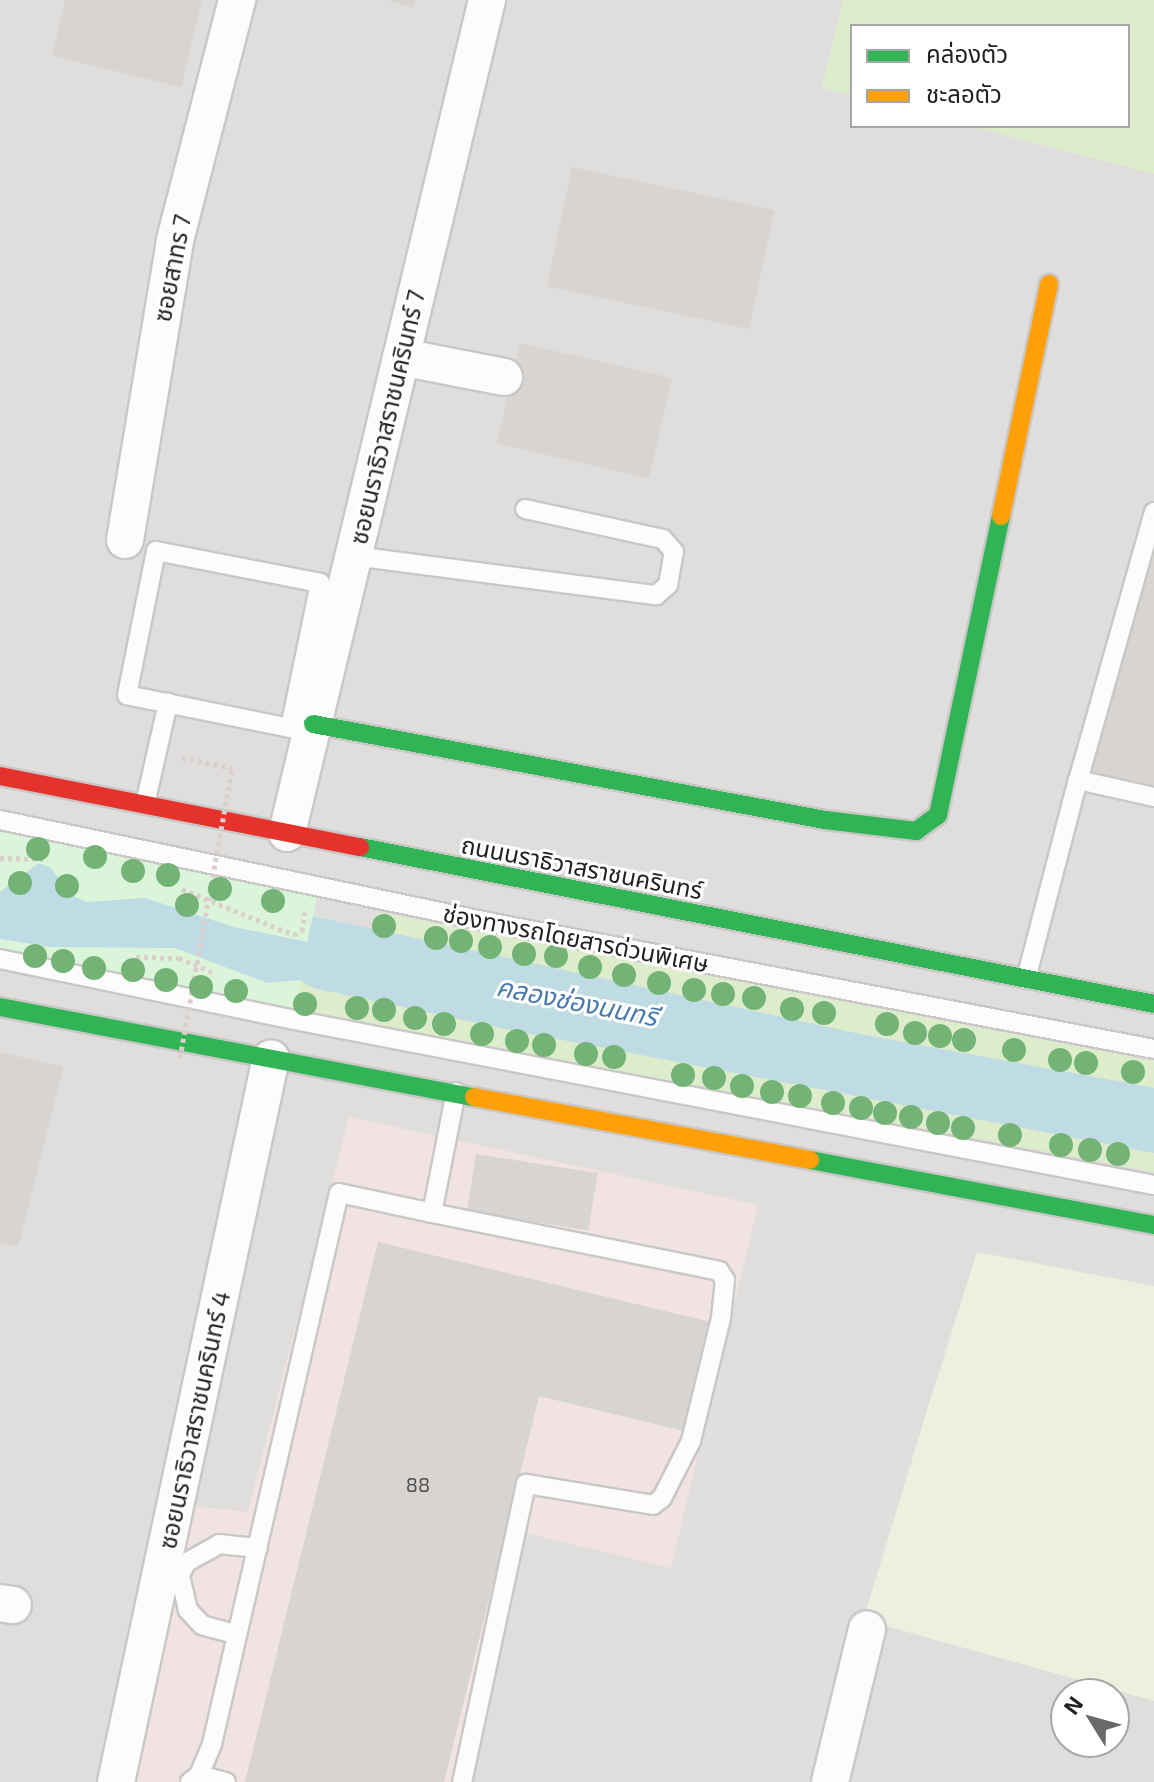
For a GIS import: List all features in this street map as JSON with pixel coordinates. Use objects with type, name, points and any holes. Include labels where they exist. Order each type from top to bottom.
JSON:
[{"type":"main road","points":[[313,724],[825,820],[916,831],[927,827],[938,815],[943,793],[1049,284]]},
{"type":"main road","name":"ถนนนราธิวาสราชนครินทร์","points":[[0,776],[1154,1004]]},
{"type":"main road","points":[[0,1007],[1154,1225]]},
{"type":"street","name":"ซอยสาทร 7","points":[[125,540],[175,240],[237,0]]},
{"type":"street","name":"ซอยนราธิวาสราชนครินทร์ 7","points":[[287,833],[487,0]]},
{"type":"street","points":[[401,357],[504,377]]},
{"type":"street","name":"ซอยนราธิวาสราชนครินทร์ 4","points":[[116,1782],[271,1058]]},
{"type":"street","points":[[830,1782],[867,1629]]},
{"type":"lane","points":[[354,556],[656,595],[668,585],[674,552],[663,539],[525,509]]},
{"type":"lane","points":[[1026,981],[1078,780],[1154,512]]},
{"type":"lane","points":[[156,551],[320,583],[290,728],[168,703],[127,695],[156,551]]},
{"type":"lane","points":[[145,804],[168,703]]},
{"type":"lane","points":[[1078,780],[1154,797]]},
{"type":"lane","name":"ช่องทางรถโดยสารด่วนพิเศษ","points":[[0,820],[493,923],[1154,1049]]},
{"type":"lane","points":[[0,959],[294,1020],[1154,1185]]},
{"type":"lane","points":[[432,1213],[456,1092]]},
{"type":"lane","points":[[226,1782],[194,1778],[212,1744],[339,1193],[719,1271],[725,1280],[721,1318],[691,1441],[662,1498],[653,1505],[526,1484],[462,1782]]},
{"type":"lane","points":[[235,1634],[202,1625],[195,1618],[180,1593],[180,1574],[187,1562],[219,1544],[258,1548]]},
{"type":"path","points":[[173,756],[232,768],[180,1058]]},
{"type":"path","points":[[0,866],[4,858],[50,859]]},
{"type":"path","points":[[170,886],[294,935],[302,931],[306,903]]},
{"type":"shaded area","points":[[0,0],[1154,0],[1154,1782],[0,1782]]},
{"type":"shaded area","points":[[349,1117],[758,1205],[671,1568],[526,1533],[471,1782],[126,1782],[191,1506],[248,1512]]},
{"type":"shaded area","points":[[719,1366],[922,1427],[822,1755],[644,1714],[671,1568]]},
{"type":"green space","points":[[843,0],[1154,0],[1154,174],[978,128],[1130,128],[1130,24],[850,24],[850,95],[822,88]]},
{"type":"green space","points":[[0,830],[318,892],[295,1013],[0,955]]},
{"type":"green space","points":[[378,912],[1154,1061],[1154,1088],[860,1034],[374,929]]},
{"type":"green space","points":[[300,980],[313,988],[516,1031],[1154,1153],[1154,1172],[294,1010]]},
{"type":"green space","points":[[977,1252],[1154,1286],[1154,1701],[1130,1694],[1130,1678],[1072,1678],[861,1619]]},
{"type":"water","name":"คลองช่องนนทรี","points":[[39,863],[51,868],[71,895],[87,902],[145,898],[234,927],[307,942],[313,916],[860,1034],[1154,1088],[1154,1153],[516,1031],[313,988],[300,980],[267,983],[175,948],[51,947],[0,939],[0,892]]},
{"type":"building","points":[[65,0],[202,0],[181,87],[52,56]]},
{"type":"building","points":[[388,0],[415,0],[413,8]]},
{"type":"building","points":[[572,167],[774,210],[749,329],[547,286]]},
{"type":"building","points":[[520,343],[672,378],[649,478],[497,443]]},
{"type":"building","points":[[1154,554],[1154,789],[1088,771]]},
{"type":"building","points":[[0,1052],[63,1067],[18,1247],[0,1243]]},
{"type":"building","points":[[476,1154],[597,1173],[588,1231],[467,1211]]},
{"type":"building","points":[[378,1242],[719,1324],[692,1433],[539,1396],[444,1782],[245,1782]]},
{"type":"traffic: fast","points":[[313,724],[825,820],[916,831],[938,815],[1001,516]]},
{"type":"traffic: fast","points":[[360,847],[1154,1004]]},
{"type":"traffic: fast","points":[[0,1007],[474,1097]]},
{"type":"traffic: fast","points":[[810,1160],[1154,1225]]},
{"type":"traffic: slow","points":[[1001,516],[1049,284]]},
{"type":"traffic: slow","points":[[474,1097],[810,1160]]},
{"type":"traffic: jam","points":[[0,776],[360,847]]}]
